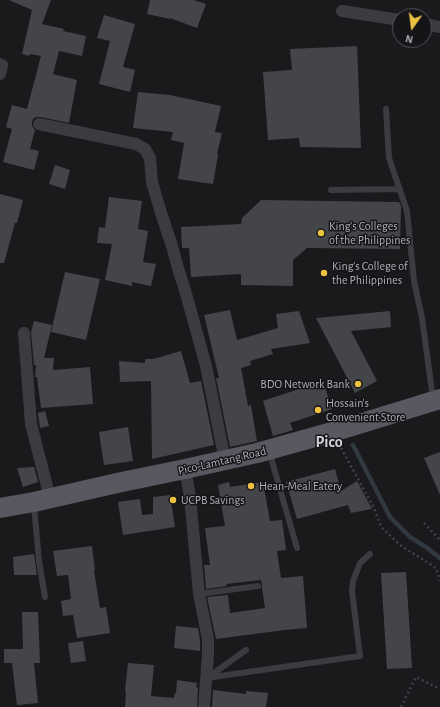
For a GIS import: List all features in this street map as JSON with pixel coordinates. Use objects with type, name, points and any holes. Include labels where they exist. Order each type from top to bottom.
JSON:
[{"type":"main road","name":"Pico-Lamtang Road","points":[[0,508],[225,461],[269,450],[437,400]]},
{"type":"street","points":[[342,11],[392,19]]},
{"type":"street","points":[[0,64],[2,65],[0,74]]},
{"type":"street","points":[[39,124],[136,144],[145,149],[150,158],[152,182],[185,290],[204,359],[225,461]]},
{"type":"street","points":[[24,333],[32,424],[42,500]]},
{"type":"street","points":[[185,470],[190,497],[199,594],[208,639],[204,707]]},
{"type":"lane","points":[[386,109],[389,158],[407,211],[414,281],[437,400]]},
{"type":"lane","points":[[331,190],[400,189]]},
{"type":"lane","points":[[269,450],[297,548]]},
{"type":"lane","points":[[42,500],[39,561],[45,597]]},
{"type":"lane","points":[[206,678],[360,656],[352,591],[353,581],[360,562],[370,554]]},
{"type":"lane","points":[[199,594],[258,586]]},
{"type":"lane","points":[[206,678],[246,650]]},
{"type":"path","points":[[340,429],[381,527],[400,545],[436,568],[440,581]]},
{"type":"path","points":[[424,523],[440,540]]},
{"type":"path","points":[[401,707],[416,677],[440,689]]},
{"type":"building","points":[[9,0],[51,0],[42,24],[64,29],[63,31],[86,36],[82,56],[59,51],[53,74],[77,80],[69,123],[41,117],[36,117],[33,119],[32,126],[35,130],[30,149],[39,151],[34,170],[3,162],[12,129],[6,127],[12,105],[27,109],[41,56],[30,54],[29,56],[22,54],[32,10]]},
{"type":"building","points":[[150,0],[194,0],[206,4],[197,28],[170,18],[147,14]]},
{"type":"building","points":[[104,15],[135,24],[123,67],[135,70],[130,92],[99,84],[110,41],[97,38]]},
{"type":"building","points":[[357,46],[361,148],[300,147],[299,138],[268,140],[263,72],[292,70],[290,49]]},
{"type":"building","points":[[138,92],[170,95],[221,106],[215,132],[222,133],[217,154],[213,184],[178,179],[184,143],[171,140],[173,132],[133,128]]},
{"type":"building","points":[[55,165],[70,170],[65,189],[49,184]]},
{"type":"building","points":[[0,194],[23,200],[4,263],[0,263]]},
{"type":"building","points":[[109,197],[142,201],[138,229],[148,231],[143,262],[156,264],[151,286],[132,282],[132,286],[105,280],[112,244],[97,243],[99,227],[105,228]]},
{"type":"building","name":"King's Colleges of the Philippines","points":[[261,200],[399,202],[401,206],[400,249],[307,248],[293,260],[293,286],[241,285],[241,274],[191,277],[189,248],[182,248],[181,227],[241,224],[242,218]]},
{"type":"building","points":[[65,272],[100,279],[86,340],[51,332]]},
{"type":"building","points":[[230,310],[237,340],[278,328],[276,314],[299,311],[310,343],[271,349],[273,354],[250,361],[251,365],[241,368],[248,406],[251,405],[257,441],[230,447],[216,378],[219,378],[204,315]]},
{"type":"building","points":[[390,311],[391,327],[351,331],[377,381],[355,393],[316,318]]},
{"type":"building","points":[[34,321],[52,325],[44,358],[54,358],[53,370],[90,367],[93,404],[41,408],[37,377],[35,377],[36,365],[34,365],[31,332]]},
{"type":"building","points":[[181,351],[190,383],[201,381],[214,445],[152,459],[151,381],[120,382],[119,361],[145,363],[145,359],[153,359]]},
{"type":"building","points":[[323,381],[332,409],[290,423],[293,430],[273,436],[263,401]]},
{"type":"building","points":[[45,411],[49,426],[40,428],[38,413]]},
{"type":"building","points":[[128,427],[133,461],[104,465],[99,432]]},
{"type":"building","points":[[440,452],[440,495],[424,458]]},
{"type":"building","points":[[34,467],[38,482],[23,487],[17,468]]},
{"type":"building","points":[[335,469],[341,491],[357,481],[372,509],[351,513],[348,505],[297,519],[286,482]]},
{"type":"building","points":[[229,482],[230,487],[263,482],[270,521],[282,520],[286,550],[277,551],[281,578],[303,576],[307,628],[216,639],[207,597],[228,595],[230,613],[265,608],[261,580],[226,584],[227,586],[206,589],[204,565],[210,565],[205,528],[225,526],[218,485]]},
{"type":"building","points":[[170,495],[175,527],[123,535],[118,502],[140,499],[142,515],[153,514],[153,497]]},
{"type":"building","points":[[92,546],[94,571],[100,608],[106,607],[110,633],[77,638],[73,615],[63,616],[61,601],[71,599],[68,575],[57,576],[53,551]]},
{"type":"building","points":[[34,554],[37,575],[14,575],[13,557]]},
{"type":"building","points":[[406,572],[412,668],[387,669],[381,573]]},
{"type":"building","points":[[22,612],[38,612],[40,663],[34,663],[38,703],[17,705],[12,663],[4,663],[4,649],[23,649]]},
{"type":"building","points":[[176,626],[198,628],[200,651],[174,648]]},
{"type":"building","points":[[83,641],[86,661],[71,663],[68,643]]},
{"type":"building","points":[[128,663],[154,665],[151,696],[174,698],[177,680],[197,683],[197,707],[125,707]]},
{"type":"building","points":[[213,690],[246,694],[246,691],[268,693],[266,707],[212,707]]},
{"type":"waterway","points":[[353,445],[390,517],[410,537],[440,558]]},
{"type":"place","name":"King's Colleges of the Philippines","points":[[321,233]]},
{"type":"place","name":"King's College of the Philippines","points":[[324,273]]},
{"type":"place","name":"BDO Network Bank","points":[[358,384]]},
{"type":"place","name":"Hossain's Convenient Store","points":[[318,410]]},
{"type":"place","name":"Hean-Meal Eatery","points":[[251,486]]},
{"type":"place","name":"UCPB Savings","points":[[173,500]]},
{"type":"district","name":"Pico","points":[[329,442]]}]
